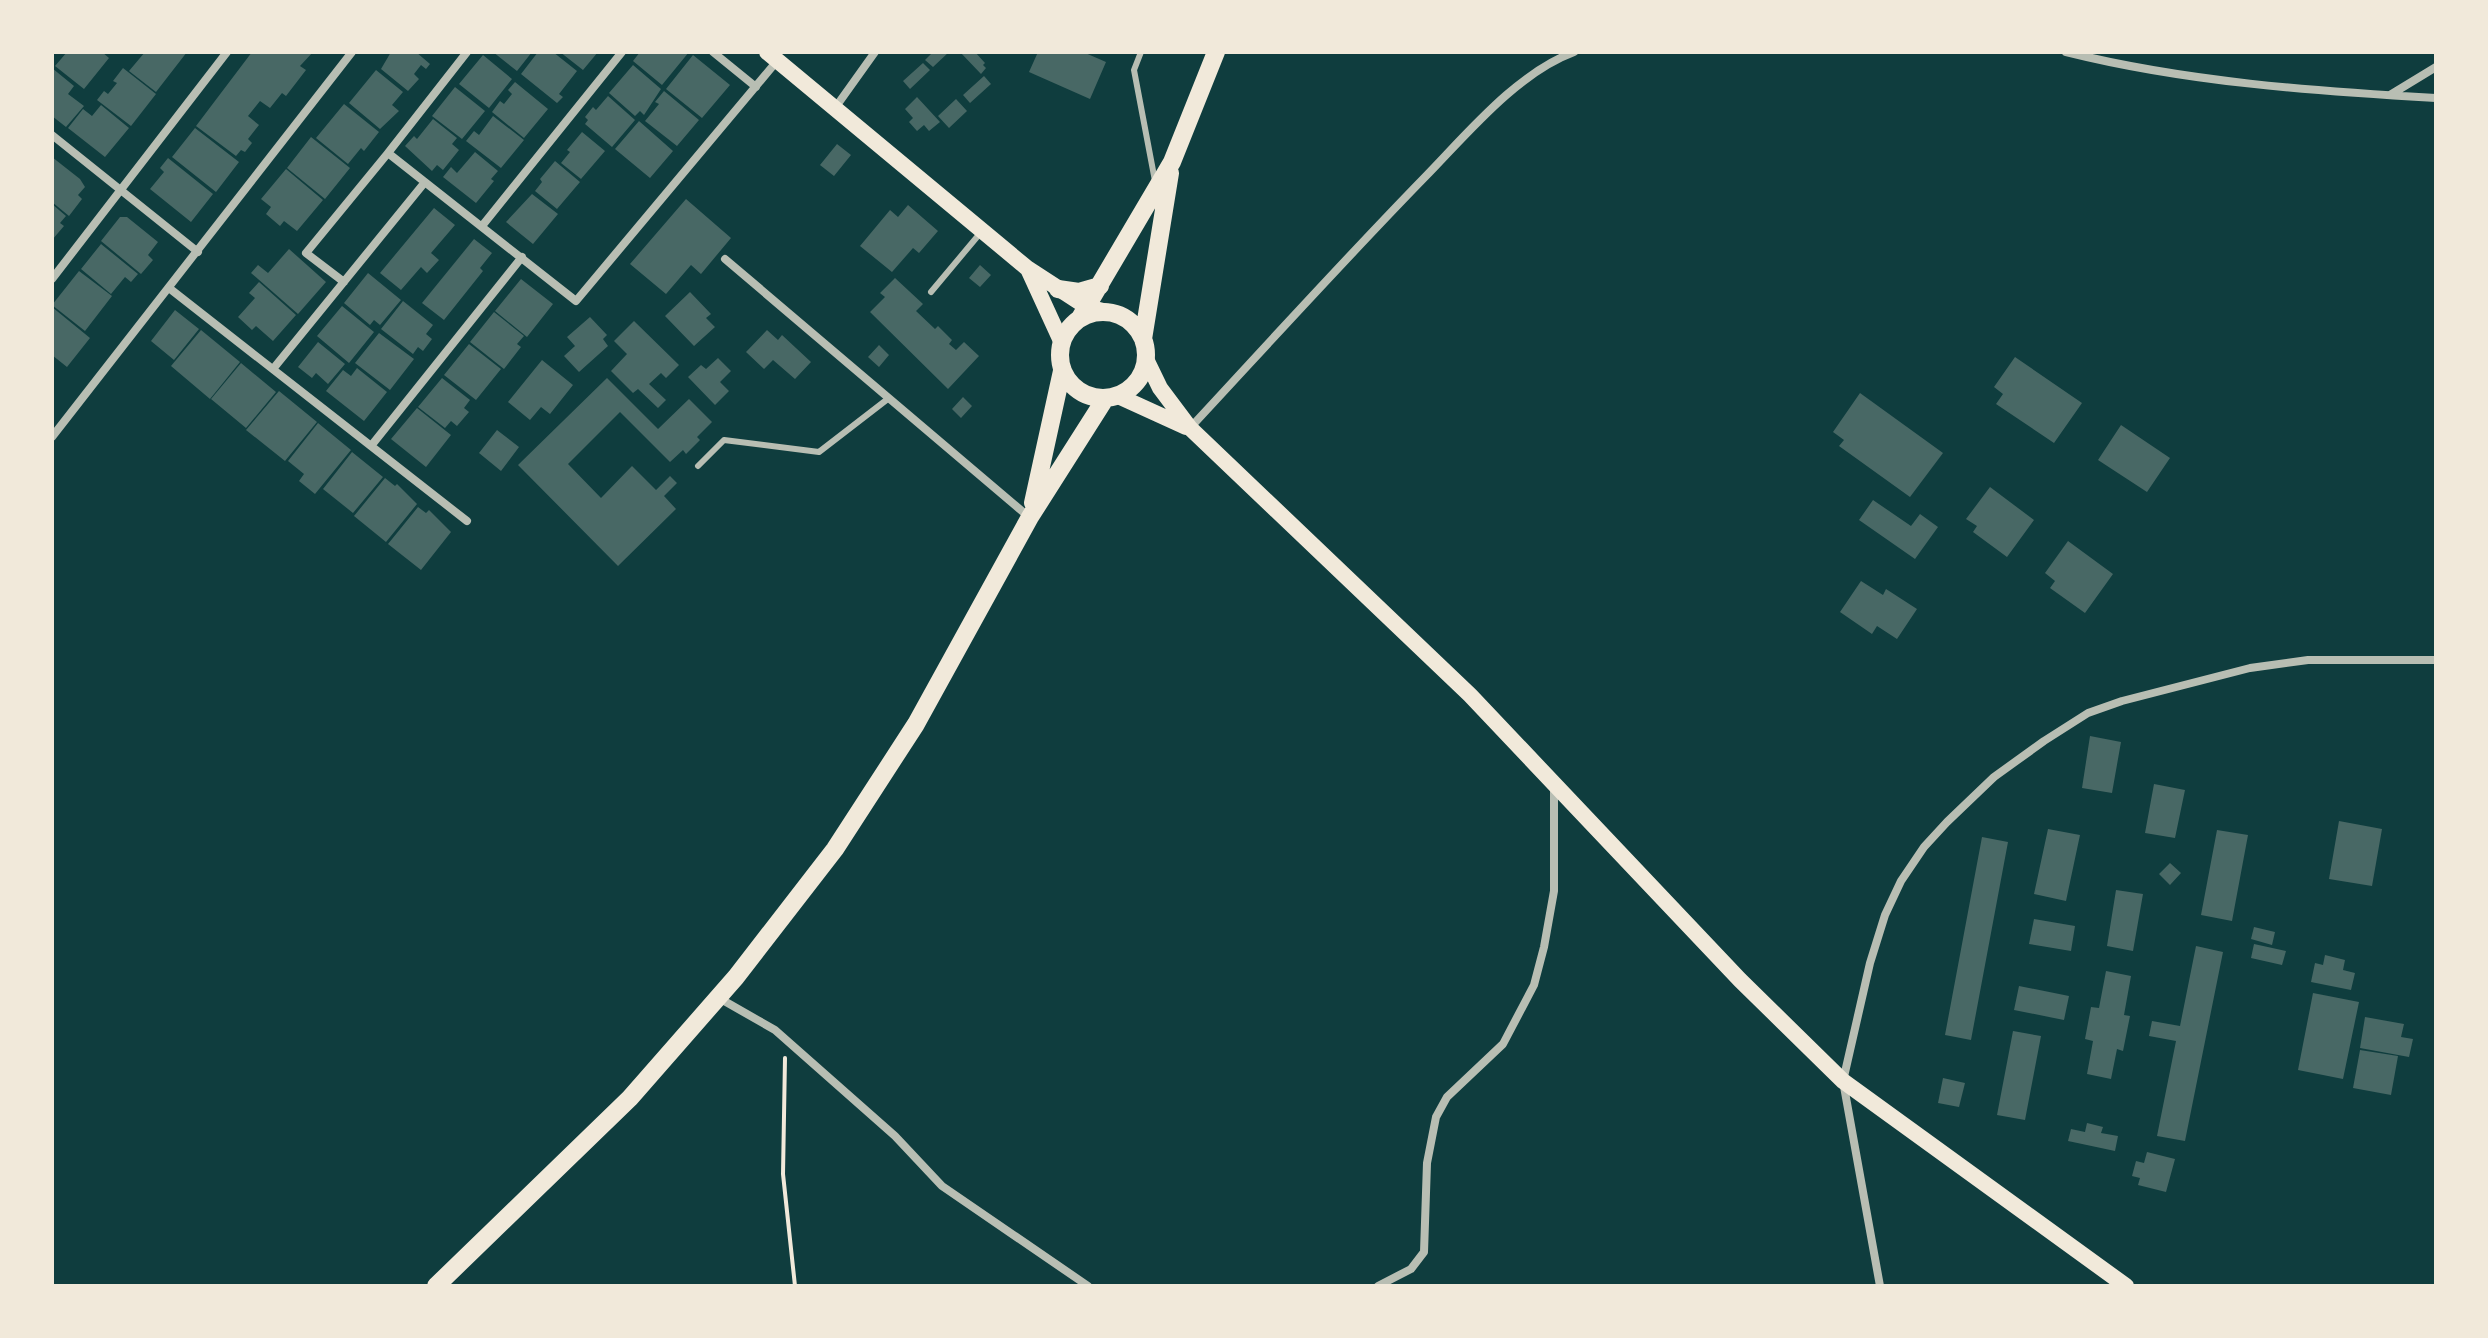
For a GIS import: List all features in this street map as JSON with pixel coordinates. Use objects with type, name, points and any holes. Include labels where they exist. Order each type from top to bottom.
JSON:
[{"type":"main road","points":[[1190,428],[1112,397],[1092,397],[1079,392],[1062,371],[1059,356],[1061,341],[1084,313],[1172,162],[1216,52]]},
{"type":"main road","points":[[772,56],[1084,313],[1107,312],[1129,320],[1143,339]]},
{"type":"main road","points":[[1172,162],[1143,339],[1146,359],[1160,388],[1190,428],[1470,695],[1740,980],[1843,1081],[2126,1286]]},
{"type":"main road","points":[[1027,268],[1061,341]]},
{"type":"main road","points":[[1058,289],[1079,292],[1100,286]]},
{"type":"main road","points":[[436,1286],[630,1098],[718,998],[835,849],[916,724],[1030,517],[1112,397],[1138,381],[1146,359]]},
{"type":"main road","points":[[1030,517],[1062,371]]},
{"type":"street","points":[[52,279],[227,52]]},
{"type":"street","points":[[52,437],[352,52]]},
{"type":"street","points":[[344,282],[306,253],[467,52]]},
{"type":"street","points":[[482,226],[622,52]]},
{"type":"street","points":[[713,52],[756,87]]},
{"type":"street","points":[[835,108],[875,52]]},
{"type":"street","points":[[1190,428],[1389,215],[1514,89],[1560,57],[1574,52]]},
{"type":"street","points":[[2066,52],[2130,68],[2344,93],[2436,98]]},
{"type":"street","points":[[388,153],[576,301],[756,87],[772,56]]},
{"type":"street","points":[[2389,95],[2436,67]]},
{"type":"street","points":[[52,135],[198,252]]},
{"type":"street","points":[[273,369],[425,182]]},
{"type":"street","points":[[371,446],[522,257]]},
{"type":"street","points":[[725,259],[1030,517]]},
{"type":"street","points":[[169,288],[467,521]]},
{"type":"street","points":[[1880,1286],[1843,1081],[1870,963],[1885,915],[1901,881],[1924,847],[1994,777],[2088,713],[2250,668],[2308,660],[2436,660]]},
{"type":"street","points":[[1378,1286],[1411,1269],[1424,1252],[1427,1163],[1436,1117],[1447,1097],[1503,1044],[1534,985],[1554,891],[1554,783]]},
{"type":"street","points":[[718,998],[775,1030],[895,1136],[942,1186],[1088,1286]]},
{"type":"lane","points":[[1141,52],[1134,70],[1157,189]]},
{"type":"lane","points":[[931,292],[982,231]]},
{"type":"lane","points":[[698,466],[724,440],[819,452],[889,398]]},
{"type":"path","points":[[775,1030],[785,1054],[783,1174],[795,1286]]},
{"type":"building","points":[[67,52],[102,52],[109,58],[84,89],[55,66]]},
{"type":"building","points":[[145,52],[187,52],[156,92],[129,71]]},
{"type":"building","points":[[252,52],[313,52],[300,66],[306,70],[286,96],[282,93],[270,108],[260,101],[248,116],[259,125],[248,139],[252,143],[245,152],[241,150],[236,156],[196,126]]},
{"type":"building","points":[[391,52],[416,52],[430,64],[426,69],[421,65],[414,74],[419,79],[408,91],[381,69]]},
{"type":"building","points":[[493,52],[532,52],[517,71]]},
{"type":"building","points":[[538,52],[553,52],[577,71],[559,94],[563,97],[557,103],[521,74]]},
{"type":"building","points":[[560,52],[598,52],[583,70]]},
{"type":"building","points":[[640,52],[689,52],[662,85],[633,61]]},
{"type":"building","points":[[933,52],[949,52],[933,67],[925,60]]},
{"type":"building","points":[[960,52],[975,52],[986,68],[981,74]]},
{"type":"building","points":[[1038,52],[1083,52],[1106,62],[1090,99],[1029,72]]},
{"type":"building","points":[[483,55],[512,79],[489,108],[459,84]]},
{"type":"building","points":[[693,55],[730,85],[702,118],[666,89]]},
{"type":"building","points":[[923,63],[930,70],[910,89],[903,81]]},
{"type":"building","points":[[633,65],[661,89],[644,115],[640,111],[635,116],[609,93]]},
{"type":"building","points":[[52,68],[74,86],[68,94],[84,106],[66,127],[52,116]]},
{"type":"building","points":[[123,68],[156,94],[131,126],[97,100],[104,91],[108,94],[117,83],[113,81]]},
{"type":"building","points":[[376,70],[403,92],[392,105],[399,111],[380,129],[349,103]]},
{"type":"building","points":[[984,76],[991,84],[970,103],[963,95]]},
{"type":"building","points":[[515,82],[548,109],[524,138],[492,112],[500,101],[504,104],[512,94],[508,90]]},
{"type":"building","points":[[455,87],[485,111],[462,139],[432,116]]},
{"type":"building","points":[[664,91],[699,120],[677,146],[645,121],[659,104],[655,102]]},
{"type":"building","points":[[608,96],[635,120],[612,147],[585,124],[588,120],[585,117],[593,107],[596,110]]},
{"type":"building","points":[[917,97],[940,122],[929,131],[924,125],[917,131],[909,122],[913,118],[905,109]]},
{"type":"building","points":[[956,99],[967,111],[949,128],[938,116]]},
{"type":"building","points":[[344,104],[379,132],[364,151],[361,148],[348,164],[316,138]]},
{"type":"building","points":[[101,105],[129,128],[105,157],[68,128],[83,109],[92,116]]},
{"type":"building","points":[[493,116],[524,140],[501,168],[466,141],[474,131],[479,135]]},
{"type":"building","points":[[433,119],[457,138],[452,144],[459,150],[443,170],[437,165],[432,171],[405,146],[414,136],[417,139]]},
{"type":"building","points":[[639,121],[673,151],[650,178],[615,149]]},
{"type":"building","points":[[195,128],[239,162],[216,192],[172,157]]},
{"type":"building","points":[[582,132],[605,151],[581,179],[561,163]]},
{"type":"building","points":[[311,137],[350,168],[325,199],[287,168]]},
{"type":"building","points":[[837,144],[851,155],[834,176],[820,165]]},
{"type":"building","points":[[475,152],[498,171],[476,203],[443,177],[451,167],[457,173]]},
{"type":"building","points":[[52,157],[80,179],[85,187],[78,195],[82,199],[69,216],[52,202]]},
{"type":"building","points":[[168,158],[213,194],[191,222],[150,189],[164,172],[160,168]]},
{"type":"building","points":[[555,161],[580,182],[557,209],[535,191],[542,182],[540,179]]},
{"type":"building","points":[[286,169],[323,200],[297,231],[284,221],[280,226],[266,214],[271,207],[261,199]]},
{"type":"building","points":[[532,194],[558,214],[533,244],[506,222]]},
{"type":"building","points":[[686,199],[731,238],[701,274],[691,265],[666,294],[630,264]]},
{"type":"building","points":[[52,204],[66,216],[60,223],[64,226],[52,240]]},
{"type":"building","points":[[908,205],[938,231],[919,253],[913,248],[892,272],[860,246],[890,210],[898,217]]},
{"type":"building","points":[[434,208],[455,225],[431,253],[439,260],[427,273],[421,267],[401,290],[380,273]]},
{"type":"building","points":[[120,217],[127,217],[158,242],[148,255],[153,260],[141,274],[101,241]]},
{"type":"building","points":[[474,239],[492,253],[480,268],[483,271],[444,320],[422,303]]},
{"type":"building","points":[[101,244],[138,274],[131,282],[125,277],[111,294],[81,269]]},
{"type":"building","points":[[289,249],[326,282],[298,314],[251,273],[258,265],[268,273]]},
{"type":"building","points":[[980,265],[991,275],[980,287],[969,278]]},
{"type":"building","points":[[79,271],[112,296],[85,331],[52,305]]},
{"type":"building","points":[[368,273],[401,300],[380,325],[374,320],[370,325],[344,303]]},
{"type":"building","points":[[895,278],[923,304],[916,311],[952,340],[949,344],[956,350],[964,342],[979,356],[948,389],[870,312],[885,297],[880,293]]},
{"type":"building","points":[[521,279],[553,304],[527,337],[495,311]]},
{"type":"building","points":[[259,282],[296,315],[273,341],[256,326],[252,330],[238,317],[255,298],[249,293]]},
{"type":"building","points":[[690,292],[711,314],[706,318],[715,327],[694,346],[665,316]]},
{"type":"building","points":[[403,301],[433,325],[426,334],[432,339],[423,351],[418,347],[413,354],[381,329]]},
{"type":"building","points":[[342,306],[374,332],[349,363],[317,336]]},
{"type":"building","points":[[52,307],[90,338],[67,367],[52,355]]},
{"type":"building","points":[[175,310],[199,329],[174,360],[151,341]]},
{"type":"building","points":[[494,312],[524,336],[517,344],[521,347],[504,369],[470,342]]},
{"type":"building","points":[[590,317],[607,335],[603,339],[608,346],[579,372],[564,356],[575,346],[567,337]]},
{"type":"building","points":[[634,321],[679,365],[666,378],[661,373],[649,384],[666,400],[658,408],[638,389],[633,393],[611,371],[627,354],[614,341]]},
{"type":"building","points":[[201,330],[240,362],[210,399],[171,366]]},
{"type":"building","points":[[767,330],[778,340],[782,335],[811,362],[795,379],[773,360],[764,369],[746,352]]},
{"type":"building","points":[[379,333],[414,359],[390,390],[355,363]]},
{"type":"building","points":[[318,342],[345,364],[328,384],[316,373],[312,378],[298,367]]},
{"type":"building","points":[[469,344],[501,369],[476,400],[444,375]]},
{"type":"building","points":[[879,345],[889,355],[879,367],[868,357]]},
{"type":"building","points":[[2015,357],[2082,403],[2054,443],[1996,404],[2003,394],[1994,387]]},
{"type":"building","points":[[718,358],[731,371],[720,382],[729,391],[715,405],[688,377],[701,365],[706,369]]},
{"type":"building","points":[[542,360],[573,385],[550,414],[541,407],[530,420],[508,402]]},
{"type":"building","points":[[241,363],[276,392],[246,428],[211,399]]},
{"type":"building","points":[[357,368],[387,392],[364,421],[326,391],[343,370],[351,376]]},
{"type":"building","points":[[442,378],[470,400],[464,408],[469,412],[457,426],[451,421],[445,428],[418,407]]},
{"type":"building","points":[[607,378],[658,429],[689,399],[712,422],[686,454],[683,450],[670,462],[620,412],[568,464],[601,498],[632,466],[656,490],[670,476],[677,483],[664,496],[676,509],[618,566],[518,465]]},
{"type":"building","points":[[279,391],[317,422],[285,461],[246,430]]},
{"type":"building","points":[[1860,393],[1943,453],[1910,497],[1839,446],[1844,440],[1833,432]]},
{"type":"building","points":[[963,397],[972,406],[961,418],[952,409]]},
{"type":"building","points":[[417,408],[451,435],[426,467],[391,439]]},
{"type":"building","points":[[318,423],[351,450],[315,494],[299,481],[304,474],[288,461]]},
{"type":"building","points":[[2121,425],[2170,458],[2147,492],[2098,460]]},
{"type":"building","points":[[497,430],[519,447],[501,471],[479,453]]},
{"type":"building","points":[[352,452],[383,477],[353,513],[323,489]]},
{"type":"building","points":[[385,478],[395,486],[397,484],[417,504],[386,542],[354,516]]},
{"type":"building","points":[[1990,487],[2034,520],[2007,557],[1973,532],[1977,526],[1966,519]]},
{"type":"building","points":[[1873,500],[1911,526],[1920,514],[1938,527],[1915,559],[1859,520]]},
{"type":"building","points":[[418,507],[426,513],[429,510],[451,532],[421,570],[388,544]]},
{"type":"building","points":[[2068,541],[2113,574],[2085,613],[2050,588],[2055,581],[2045,573]]},
{"type":"building","points":[[1861,581],[1883,595],[1886,589],[1917,609],[1897,639],[1877,626],[1872,634],[1840,612]]},
{"type":"building","points":[[2090,736],[2121,742],[2112,793],[2082,788]]},
{"type":"building","points":[[2154,784],[2185,790],[2175,838],[2145,833]]},
{"type":"building","points":[[2339,821],[2382,829],[2372,886],[2329,879]]},
{"type":"building","points":[[2048,829],[2080,835],[2066,901],[2034,894]]},
{"type":"building","points":[[2217,830],[2248,835],[2232,921],[2201,915]]},
{"type":"building","points":[[1982,837],[2008,842],[1971,1040],[1945,1035]]},
{"type":"building","points":[[2170,863],[2181,873],[2170,885],[2159,874]]},
{"type":"building","points":[[2116,890],[2143,894],[2133,951],[2107,946]]},
{"type":"building","points":[[2034,919],[2075,926],[2071,951],[2029,944]]},
{"type":"building","points":[[2254,927],[2275,932],[2272,945],[2251,939]]},
{"type":"building","points":[[2254,944],[2286,951],[2282,965],[2251,958]]},
{"type":"building","points":[[2196,946],[2223,952],[2185,1141],[2157,1136],[2176,1041],[2149,1036],[2152,1021],[2180,1026]]},
{"type":"building","points":[[2325,955],[2345,960],[2343,970],[2355,973],[2351,990],[2311,982],[2315,963],[2323,965]]},
{"type":"building","points":[[2106,971],[2131,976],[2124,1015],[2130,1016],[2123,1051],[2117,1049],[2111,1079],[2087,1074],[2093,1041],[2085,1039],[2091,1007],[2099,1008]]},
{"type":"building","points":[[2019,986],[2069,996],[2064,1020],[2014,1010]]},
{"type":"building","points":[[2313,993],[2359,1002],[2343,1079],[2298,1070]]},
{"type":"building","points":[[2365,1017],[2404,1024],[2401,1037],[2413,1039],[2409,1057],[2360,1048]]},
{"type":"building","points":[[2013,1031],[2041,1036],[2025,1120],[1997,1115]]},
{"type":"building","points":[[2360,1050],[2398,1056],[2391,1095],[2353,1088]]},
{"type":"building","points":[[1943,1078],[1965,1083],[1959,1107],[1938,1103]]},
{"type":"building","points":[[2087,1123],[2103,1127],[2101,1133],[2118,1136],[2115,1151],[2068,1141],[2071,1129],[2085,1132]]},
{"type":"building","points":[[2147,1152],[2175,1159],[2166,1192],[2138,1185],[2140,1178],[2132,1176],[2136,1161],[2144,1163]]}]
